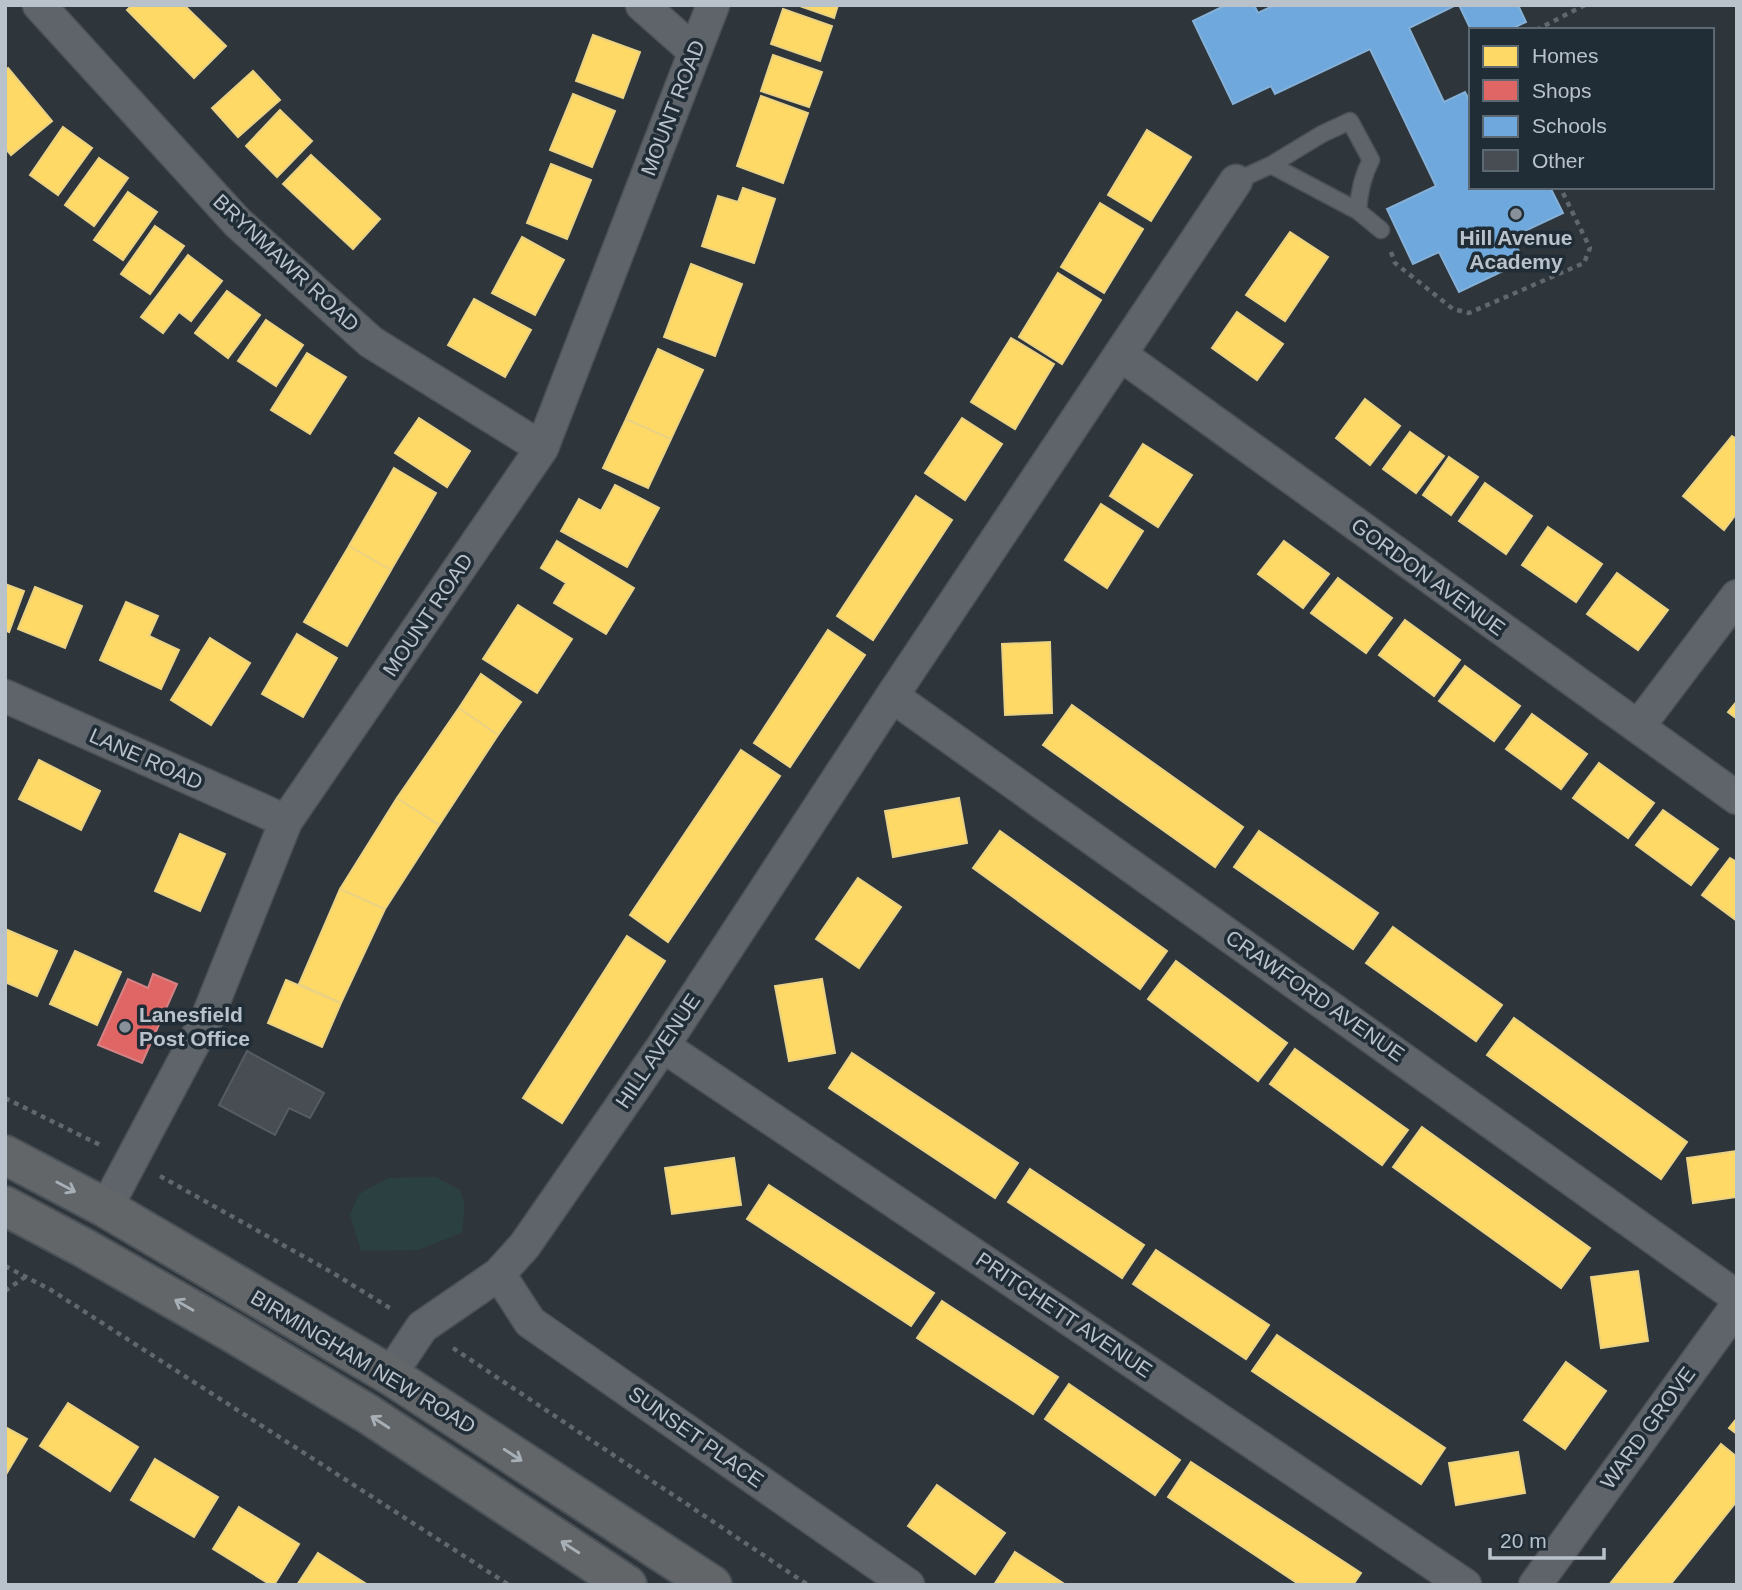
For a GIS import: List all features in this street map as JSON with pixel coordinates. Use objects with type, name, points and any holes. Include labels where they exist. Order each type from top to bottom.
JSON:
[{"type":"highway","name":"BIRMINGHAM NEW ROAD","points":[[5,1155],[106,1208],[390,1375],[712,1585]]},
{"type":"highway","name":"BIRMINGHAM NEW ROAD","points":[[5,1206],[233,1333],[368,1414],[627,1585]]},
{"type":"highway","points":[[84,1248],[106,1208]]},
{"type":"street","name":"BRYNMAWR ROAD","points":[[39,5],[238,223],[371,342],[542,448]]},
{"type":"street","points":[[642,5],[694,51]]},
{"type":"street","name":"MOUNT ROAD","points":[[106,1208],[208,1016],[286,821],[542,448],[713,5]]},
{"type":"street","name":"HILL AVENUE","points":[[390,1375],[422,1327],[499,1274],[525,1245],[663,1046],[892,696],[1236,181]]},
{"type":"street","name":"GORDON AVENUE","points":[[1121,355],[1737,797]]},
{"type":"street","points":[[1638,727],[1737,596]]},
{"type":"street","name":"LANE ROAD","points":[[5,696],[286,821]]},
{"type":"street","name":"CRAWFORD AVENUE","points":[[892,696],[1737,1297]]},
{"type":"street","name":"PRITCHETT AVENUE","points":[[663,1046],[1465,1585]]},
{"type":"street","name":"SUNSET PLACE","points":[[499,1274],[530,1322],[908,1585]]},
{"type":"street","name":"WARD GROVE","points":[[1535,1585],[1737,1306]]},
{"type":"lane","points":[[1236,181],[1271,165],[1322,134],[1350,121],[1371,160],[1359,191],[1358,211]]},
{"type":"lane","points":[[1271,165],[1358,211],[1381,230]]},
{"type":"path","points":[[1540,28],[1585,5]]},
{"type":"path","points":[[1381,230],[1395,263],[1453,309],[1469,313],[1584,263],[1590,248],[1561,189]]},
{"type":"path","points":[[5,1098],[131,1160],[422,1327],[808,1585]]},
{"type":"path","points":[[5,1266],[51,1290],[509,1585]]},
{"type":"path","points":[[5,1292],[25,1277]]},
{"type":"green space","points":[[436,1177],[460,1190],[465,1206],[462,1233],[418,1250],[361,1251],[350,1215],[359,1194],[388,1178]]},
{"type":"building: Homes","points":[[132,5],[184,5],[226,46],[194,78],[127,10]]},
{"type":"building: Homes","points":[[797,5],[838,5],[834,18]]},
{"type":"building: Homes","points":[[783,9],[832,26],[820,61],[771,44]]},
{"type":"building: Homes","points":[[593,35],[640,52],[623,98],[576,81]]},
{"type":"building: Homes","points":[[773,55],[822,72],[809,107],[761,91]]},
{"type":"building: Homes","points":[[8,68],[52,121],[11,155],[5,148],[5,70]]},
{"type":"building: Homes","points":[[253,71],[280,100],[238,137],[212,108]]},
{"type":"building: Homes","points":[[573,94],[615,111],[592,167],[550,150]]},
{"type":"building: Homes","points":[[761,96],[808,113],[783,183],[737,166]]},
{"type":"building: Homes","points":[[280,110],[312,141],[277,177],[246,146]]},
{"type":"building: Homes","points":[[63,127],[92,148],[58,195],[30,175]]},
{"type":"building: Homes","points":[[1147,130],[1191,157],[1151,221],[1108,195]]},
{"type":"building: Homes","points":[[311,155],[380,219],[353,249],[283,184]]},
{"type":"building: Homes","points":[[99,158],[128,178],[94,226],[65,205]]},
{"type":"building: Homes","points":[[551,164],[591,180],[567,239],[527,223]]},
{"type":"building: Homes","points":[[743,188],[775,199],[754,263],[702,246],[718,196],[738,202]]},
{"type":"building: Homes","points":[[128,192],[157,212],[123,260],[94,240]]},
{"type":"building: Homes","points":[[1100,203],[1143,229],[1104,293],[1061,267]]},
{"type":"building: Homes","points":[[155,226],[184,246],[150,294],[121,274]]},
{"type":"building: Homes","points":[[1290,232],[1328,257],[1285,321],[1246,295]]},
{"type":"building: Homes","points":[[522,237],[564,260],[535,315],[492,293]]},
{"type":"building: Homes","points":[[188,255],[222,281],[191,321],[179,312],[163,333],[141,317]]},
{"type":"building: Homes","points":[[691,264],[742,284],[715,356],[664,337]]},
{"type":"building: Homes","points":[[1058,273],[1101,300],[1062,364],[1019,337]]},
{"type":"building: Homes","points":[[227,291],[260,315],[228,358],[195,333]]},
{"type":"building: Homes","points":[[474,299],[531,330],[505,377],[448,345]]},
{"type":"building: Homes","points":[[1237,312],[1283,344],[1257,380],[1212,348]]},
{"type":"building: Homes","points":[[266,320],[303,345],[276,386],[238,361]]},
{"type":"building: Homes","points":[[1011,338],[1054,364],[1015,429],[971,402]]},
{"type":"building: Homes","points":[[658,349],[703,370],[671,439],[626,419]]},
{"type":"building: Homes","points":[[307,353],[346,377],[310,434],[271,410]]},
{"type":"building: Homes","points":[[1365,399],[1400,426],[1370,465],[1336,438]]},
{"type":"building: Homes","points":[[419,418],[470,451],[447,487],[395,453]]},
{"type":"building: Homes","points":[[962,418],[1002,444],[965,500],[925,473]]},
{"type":"building: Homes","points":[[626,419],[671,439],[648,488],[603,468]]},
{"type":"building: Homes","points":[[1410,432],[1444,456],[1416,493],[1383,469]]},
{"type":"building: Homes","points":[[1732,436],[1737,439],[1737,513],[1724,530],[1683,496]]},
{"type":"building: Homes","points":[[1143,444],[1192,475],[1158,527],[1110,496]]},
{"type":"building: Homes","points":[[1449,457],[1478,477],[1451,515],[1423,495]]},
{"type":"building: Homes","points":[[394,468],[436,493],[391,570],[349,546]]},
{"type":"building: Homes","points":[[1485,483],[1532,516],[1506,554],[1459,521]]},
{"type":"building: Homes","points":[[615,485],[659,508],[627,567],[561,531],[579,499],[601,511]]},
{"type":"building: Homes","points":[[916,496],[952,520],[873,640],[837,616]]},
{"type":"building: Homes","points":[[1101,504],[1143,531],[1107,588],[1065,560]]},
{"type":"building: Homes","points":[[1548,527],[1602,564],[1576,602],[1522,565]]},
{"type":"building: Homes","points":[[557,541],[634,588],[606,634],[554,603],[566,583],[541,568]]},
{"type":"building: Homes","points":[[1284,541],[1329,574],[1303,608],[1258,574]]},
{"type":"building: Homes","points":[[349,546],[391,570],[347,646],[304,622]]},
{"type":"building: Homes","points":[[1617,573],[1668,610],[1638,650],[1587,614]]},
{"type":"building: Homes","points":[[1338,578],[1392,618],[1366,653],[1311,613]]},
{"type":"building: Homes","points":[[5,584],[24,591],[9,632],[5,630]]},
{"type":"building: Homes","points":[[35,587],[82,606],[65,648],[18,629]]},
{"type":"building: Homes","points":[[126,602],[158,616],[149,636],[179,650],[161,689],[100,660]]},
{"type":"building: Homes","points":[[518,605],[572,639],[537,693],[483,659]]},
{"type":"building: Homes","points":[[1405,620],[1460,660],[1434,696],[1379,655]]},
{"type":"building: Homes","points":[[828,630],[865,655],[790,767],[754,743]]},
{"type":"building: Homes","points":[[297,634],[337,658],[303,717],[262,694]]},
{"type":"building: Homes","points":[[210,638],[250,663],[211,725],[171,700]]},
{"type":"building: Homes","points":[[1050,642],[1052,713],[1005,715],[1002,644]]},
{"type":"building: Homes","points":[[1465,666],[1520,706],[1494,741],[1439,701]]},
{"type":"building: Homes","points":[[481,674],[521,702],[498,735],[459,708]]},
{"type":"building: Homes","points":[[1737,701],[1737,719],[1728,712]]},
{"type":"building: Homes","points":[[1072,705],[1243,827],[1215,867],[1043,745]]},
{"type":"building: Homes","points":[[459,708],[498,735],[439,825],[397,798]]},
{"type":"building: Homes","points":[[1532,714],[1587,754],[1561,789],[1506,749]]},
{"type":"building: Homes","points":[[741,750],[780,776],[668,942],[630,915]]},
{"type":"building: Homes","points":[[39,760],[100,791],[81,830],[19,799]]},
{"type":"building: Homes","points":[[1599,763],[1654,803],[1628,838],[1573,798]]},
{"type":"building: Homes","points":[[397,798],[439,825],[385,909],[340,889]]},
{"type":"building: Homes","points":[[959,798],[967,843],[893,857],[885,811]]},
{"type":"building: Homes","points":[[1663,810],[1718,849],[1691,885],[1636,845]]},
{"type":"building: Homes","points":[[1000,831],[1167,951],[1140,989],[973,868]]},
{"type":"building: Homes","points":[[1259,831],[1378,913],[1353,949],[1234,867]]},
{"type":"building: Homes","points":[[180,834],[225,854],[200,911],[155,891]]},
{"type":"building: Homes","points":[[1730,858],[1737,862],[1737,921],[1702,895]]},
{"type":"building: Homes","points":[[858,878],[901,907],[859,968],[816,939]]},
{"type":"building: Homes","points":[[340,889],[385,909],[341,1003],[299,984]]},
{"type":"building: Homes","points":[[1393,927],[1502,1005],[1476,1041],[1366,963]]},
{"type":"building: Homes","points":[[5,929],[57,951],[37,996],[5,982]]},
{"type":"building: Homes","points":[[627,936],[665,961],[562,1123],[523,1098]]},
{"type":"building: Homes","points":[[75,951],[121,972],[97,1025],[50,1004]]},
{"type":"building: Homes","points":[[1176,961],[1287,1043],[1258,1081],[1148,999]]},
{"type":"building: Homes","points":[[822,979],[835,1053],[789,1061],[775,986]]},
{"type":"building: Homes","points":[[286,980],[341,1003],[322,1047],[268,1023]]},
{"type":"building: Homes","points":[[1514,1018],[1687,1142],[1661,1179],[1487,1055]]},
{"type":"building: Homes","points":[[1295,1049],[1408,1130],[1382,1165],[1270,1084]]},
{"type":"building: Homes","points":[[852,1053],[1018,1163],[995,1198],[829,1088]]},
{"type":"building: Homes","points":[[1422,1127],[1590,1248],[1561,1288],[1393,1167]]},
{"type":"building: Homes","points":[[1737,1151],[1737,1197],[1693,1203],[1687,1158]]},
{"type":"building: Homes","points":[[734,1158],[741,1205],[672,1214],[665,1168]]},
{"type":"building: Homes","points":[[1030,1169],[1144,1245],[1122,1278],[1008,1202]]},
{"type":"building: Homes","points":[[769,1185],[934,1293],[911,1326],[747,1219]]},
{"type":"building: Homes","points":[[1156,1250],[1269,1325],[1246,1359],[1133,1284]]},
{"type":"building: Homes","points":[[1638,1271],[1648,1341],[1601,1348],[1591,1277]]},
{"type":"building: Homes","points":[[942,1301],[1058,1377],[1033,1414],[917,1338]]},
{"type":"building: Homes","points":[[1277,1335],[1445,1448],[1421,1484],[1252,1371]]},
{"type":"building: Homes","points":[[1566,1362],[1606,1391],[1565,1449],[1524,1420]]},
{"type":"building: Homes","points":[[1069,1384],[1180,1460],[1155,1495],[1045,1419]]},
{"type":"building: Homes","points":[[68,1403],[138,1447],[110,1491],[40,1446]]},
{"type":"building: Homes","points":[[1737,1418],[1737,1434],[1729,1428]]},
{"type":"building: Homes","points":[[5,1427],[27,1439],[5,1476]]},
{"type":"building: Homes","points":[[1721,1444],[1737,1457],[1737,1501],[1670,1585],[1609,1585]]},
{"type":"building: Homes","points":[[1518,1452],[1525,1493],[1456,1505],[1449,1463]]},
{"type":"building: Homes","points":[[155,1459],[218,1497],[194,1537],[131,1500]]},
{"type":"building: Homes","points":[[1191,1462],[1361,1573],[1353,1585],[1300,1585],[1168,1497]]},
{"type":"building: Homes","points":[[937,1485],[1005,1533],[975,1574],[908,1526]]},
{"type":"building: Homes","points":[[239,1507],[299,1544],[274,1585],[213,1549]]},
{"type":"building: Homes","points":[[1015,1552],[1066,1585],[994,1585]]},
{"type":"building: Homes","points":[[318,1553],[368,1585],[297,1585]]},
{"type":"building: Shops","points":[[153,974],[177,984],[142,1063],[98,1045],[128,979],[148,988]]},
{"type":"building: Schools","points":[[1226,5],[1254,5],[1258,13],[1275,5],[1456,5],[1409,28],[1444,102],[1465,92],[1469,99],[1469,189],[1551,189],[1563,213],[1512,237],[1524,261],[1459,292],[1439,252],[1413,264],[1387,209],[1436,186],[1370,49],[1275,94],[1271,86],[1233,104],[1193,21]]},
{"type":"building: Schools","points":[[1459,5],[1518,5],[1526,22],[1513,28],[1470,28]]},
{"type":"building: Other","points":[[247,1051],[324,1093],[310,1118],[289,1108],[275,1135],[219,1105]]},
{"type":"place","name":"Hill Avenue Academy","points":[[1516,214]]},
{"type":"place","name":"Lanesfield Post Office","points":[[125,1027]]}]
